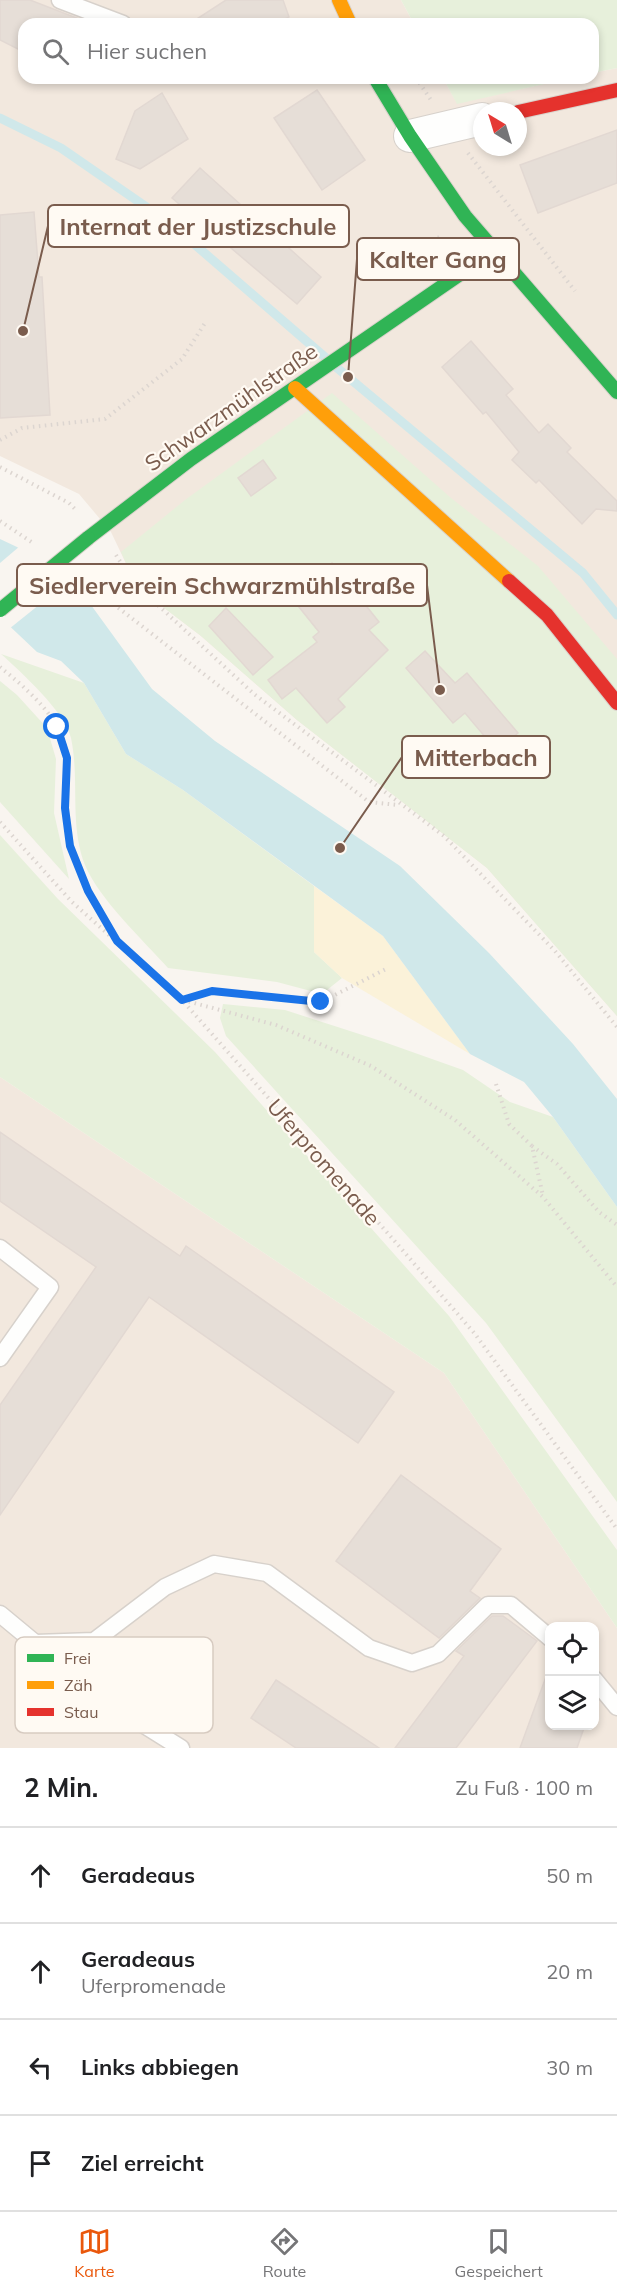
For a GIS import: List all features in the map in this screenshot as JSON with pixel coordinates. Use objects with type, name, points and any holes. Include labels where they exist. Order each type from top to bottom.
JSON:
[{"type":"street","points":[[339,0],[347,18]]},
{"type":"street","points":[[379,84],[410,136],[465,216],[617,392]]},
{"type":"street","points":[[527,110],[617,90]]},
{"type":"street","points":[[410,136],[473,121]]},
{"type":"street","name":"Schwarzmühlstraße","points":[[0,610],[88,538],[191,459],[495,250]]},
{"type":"street","points":[[301,385],[547,615],[617,703]]},
{"type":"lane","points":[[60,0],[107,18]]},
{"type":"lane","points":[[0,1248],[50,1287],[0,1358]]},
{"type":"lane","points":[[99,1637],[165,1587],[214,1564],[267,1573],[369,1648],[412,1664],[438,1654],[488,1605],[511,1605],[545,1635]]},
{"type":"lane","points":[[0,1614],[28,1637]]},
{"type":"lane","points":[[599,1685],[617,1707]]},
{"type":"lane","points":[[157,1733],[181,1748]]},
{"type":"path","points":[[448,127],[580,297]]},
{"type":"path","points":[[0,440],[22,428],[105,419],[182,359],[205,323]]},
{"type":"path","points":[[0,467],[69,503],[79,514]]},
{"type":"path","points":[[0,521],[35,545]]},
{"type":"path","points":[[104,526],[116,555],[134,583],[254,694],[452,844],[555,951],[617,1027]]},
{"type":"path","points":[[81,579],[369,802],[399,805]]},
{"type":"path","points":[[0,667],[27,688],[57,727],[67,758],[65,808],[70,846],[88,891],[117,941]]},
{"type":"path","name":"Uferpromenade","points":[[0,822],[72,902],[182,1000],[475,1334],[617,1529]]},
{"type":"path","points":[[182,1000],[212,991],[321,1002],[386,969]]},
{"type":"path","points":[[182,1000],[276,1025],[371,1066],[455,1120],[543,1197],[617,1287]]},
{"type":"path","points":[[496,1084],[509,1124],[532,1146],[557,1164],[598,1212],[617,1225]]},
{"type":"path","points":[[532,1146],[543,1197]]},
{"type":"shaded area","points":[[0,0],[401,0],[411,18],[18,18],[18,84],[446,84],[457,103],[544,84],[599,84],[599,72],[617,68],[617,1016],[487,868],[297,720],[201,636],[163,607],[131,574],[111,532],[79,494],[0,456]]},
{"type":"shaded area","points":[[0,1077],[444,1373],[617,1628],[617,1748],[0,1748]]},
{"type":"green space","points":[[401,0],[617,0],[617,68],[599,72],[599,18],[411,18]]},
{"type":"green space","points":[[446,84],[545,84],[457,104]]},
{"type":"green space","points":[[332,393],[451,498],[538,566],[617,659],[617,1016],[487,868],[297,720],[201,636],[163,607],[131,574],[121,552],[185,500]]},
{"type":"green space","points":[[1,654],[84,683],[126,754],[183,790],[314,886],[314,952],[342,978],[322,994],[277,982],[168,968],[100,892],[85,865],[77,834],[74,754],[71,738],[60,716],[41,693]]},
{"type":"green space","points":[[0,681],[17,695],[47,728],[56,759],[54,813],[69,879],[0,802]]},
{"type":"green space","points":[[0,835],[58,899],[215,1052],[449,1316],[617,1550],[617,1628],[444,1373],[0,1077]]},
{"type":"green space","points":[[223,1004],[285,1010],[384,1042],[463,1070],[510,1102],[553,1117],[617,1207],[617,1502],[486,1323],[226,1036],[220,1018]]},
{"type":"sand","points":[[314,886],[383,936],[470,1054],[342,978],[314,952]]},
{"type":"water","points":[[0,539],[17,547],[83,594],[152,689],[215,741],[400,866],[489,953],[573,1044],[617,1099],[617,1207],[553,1117],[524,1082],[470,1054],[383,936],[183,790],[126,754],[84,683],[61,661],[37,652],[0,617]]},
{"type":"pier","points":[[20,546],[70,580],[9,629],[0,621],[0,563]]},
{"type":"building","points":[[0,0],[30,0],[77,18],[18,18],[18,49],[0,40]]},
{"type":"building","points":[[226,0],[283,0],[289,17],[287,18],[198,18]]},
{"type":"building","points":[[317,90],[365,160],[322,190],[274,118]]},
{"type":"building","points":[[162,93],[188,139],[140,169],[116,159],[135,111]]},
{"type":"building","points":[[617,130],[617,183],[538,213],[520,165]]},
{"type":"building","points":[[200,168],[321,277],[297,304],[172,198]]},
{"type":"building","points":[[34,212],[39,277],[42,277],[50,415],[0,418],[0,215]]},
{"type":"building","points":[[471,341],[513,389],[506,395],[539,433],[548,424],[571,448],[567,452],[617,501],[617,511],[596,509],[582,524],[539,480],[536,483],[512,460],[519,452],[486,412],[483,414],[442,367]]},
{"type":"building","points":[[263,460],[276,478],[251,496],[238,478]]},
{"type":"building","points":[[332,563],[379,622],[369,630],[388,650],[338,699],[345,707],[327,723],[296,688],[282,699],[268,680],[317,642],[313,637],[319,632],[291,597]]},
{"type":"building","points":[[226,608],[273,657],[253,675],[209,626]]},
{"type":"building","points":[[425,651],[455,683],[467,673],[518,733],[497,751],[465,713],[453,723],[406,668]]},
{"type":"building","points":[[0,1132],[180,1256],[186,1246],[394,1392],[358,1443],[149,1297],[0,1515],[0,1405],[96,1267],[0,1201]]},
{"type":"building","points":[[401,1475],[501,1549],[470,1591],[480,1598],[439,1638],[336,1561]]},
{"type":"building","points":[[492,1616],[503,1616],[537,1641],[456,1748],[395,1748],[464,1656],[456,1651]]},
{"type":"building","points":[[545,1679],[545,1730],[583,1730],[577,1748],[520,1748]]},
{"type":"building","points":[[276,1680],[379,1748],[296,1748],[251,1718]]},
{"type":"waterway","points":[[0,118],[61,148],[171,224],[326,358]]},
{"type":"waterway","points":[[336,367],[583,573],[617,615]]},
{"type":"traffic: fast","points":[[379,84],[410,136],[465,216],[617,392]]},
{"type":"traffic: fast","points":[[88,538],[191,459],[495,250]]},
{"type":"traffic: fast","points":[[0,610],[88,538]]},
{"type":"traffic: slow","points":[[339,0],[347,18]]},
{"type":"traffic: slow","points":[[295,388],[509,581]]},
{"type":"traffic: jam","points":[[527,110],[617,90]]},
{"type":"traffic: jam","points":[[509,581],[547,615],[617,703]]},
{"type":"place","name":"Internat der Justizschule","points":[[23,331]]},
{"type":"place","name":"Kalter Gang","points":[[348,377]]},
{"type":"place","name":"Siedlerverein Schwarzmühlstraße","points":[[440,690]]},
{"type":"place","name":"Mitterbach","points":[[340,848]]},
{"type":"route","points":[[57,727],[67,758],[65,808],[70,846],[88,891],[117,941],[182,1000],[212,991],[321,1002]]}]
